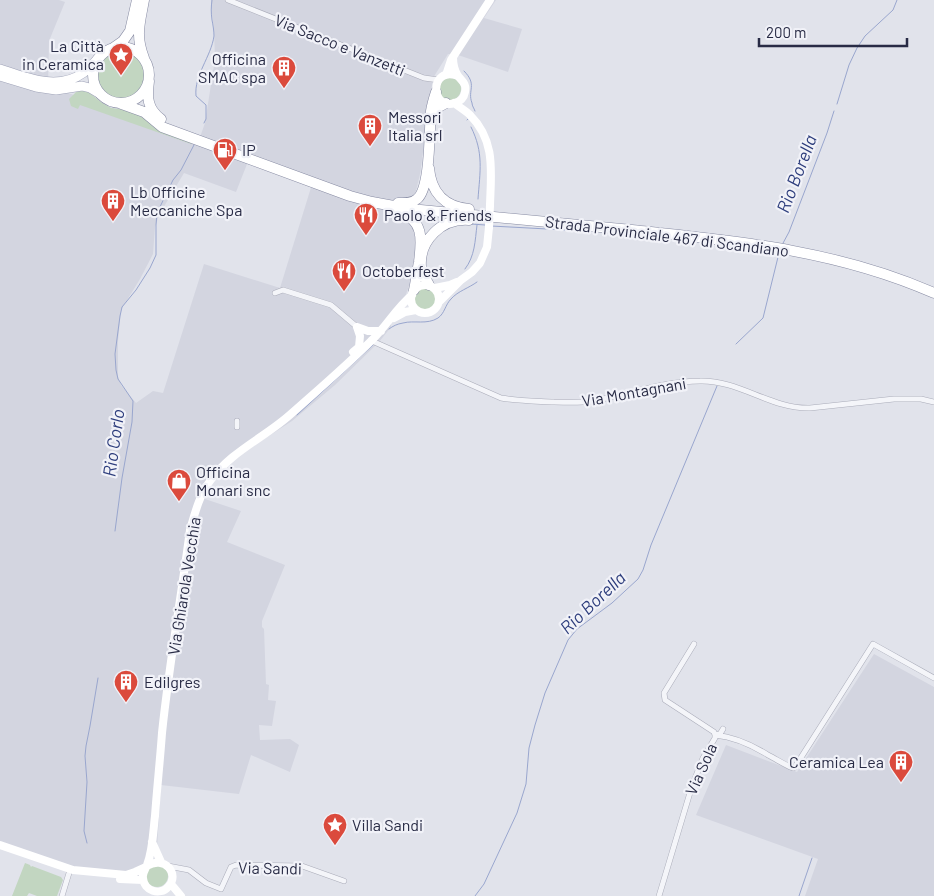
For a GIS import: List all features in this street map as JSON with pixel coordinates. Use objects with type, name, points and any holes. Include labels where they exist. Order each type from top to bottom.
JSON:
[{"type":"highway","points":[[137,0],[130,31],[123,41],[100,56],[95,63],[93,80],[100,94],[110,101],[144,112],[164,125]]},
{"type":"highway","points":[[144,0],[138,36],[149,72],[147,94],[154,115],[164,125]]},
{"type":"highway","points":[[112,48],[127,47],[139,53],[145,60]]},
{"type":"highway","points":[[119,103],[136,99],[143,93],[149,80]]},
{"type":"highway","points":[[436,91],[431,113],[429,157],[430,178],[438,194],[446,202],[464,209],[500,213],[547,222]]},
{"type":"highway","points":[[431,119],[435,110],[450,103]]},
{"type":"highway","name":"Strada Provinciale 467 di Scandiano","points":[[164,125],[372,202],[394,206],[763,245],[826,257],[862,267],[934,293]]},
{"type":"highway","points":[[338,190],[408,204],[417,200],[422,193],[429,157]]},
{"type":"highway","points":[[338,190],[343,196],[406,214],[414,220],[421,236],[421,245],[413,292]]},
{"type":"highway","points":[[432,287],[422,273],[422,255],[432,234],[438,228],[450,222],[465,219],[496,222],[547,222]]},
{"type":"main road","points":[[0,69],[44,82],[56,82],[76,78],[86,72],[100,56]]},
{"type":"main road","points":[[0,76],[36,87],[56,90],[82,86],[100,94]]},
{"type":"street","name":"Via Sacco e Vanzetti","points":[[228,0],[424,78],[439,80]]},
{"type":"street","points":[[446,75],[451,60],[490,0]]},
{"type":"street","name":"Via Ghiarola Vecchia","points":[[453,57],[458,76],[465,85],[464,96],[469,114]]},
{"type":"street","points":[[436,91],[439,80],[446,75],[458,76]]},
{"type":"street","name":"Via Sacco e Vanzetti","points":[[424,78],[436,91]]},
{"type":"street","name":"Via Ghiarola Vecchia","points":[[389,322],[405,312],[416,310],[423,313],[431,313],[437,308],[440,301],[480,263],[486,247],[489,227],[491,166],[487,141],[469,114],[439,99],[436,91]]},
{"type":"street","points":[[450,103],[464,96]]},
{"type":"street","name":"Via Ghiarola Vecchia","points":[[146,867],[152,842],[165,705],[190,530],[196,509],[210,480],[231,458],[290,415],[352,359],[381,331],[421,285],[432,287],[450,285],[461,280]]},
{"type":"street","points":[[432,287],[438,292],[440,301]]},
{"type":"street","points":[[276,293],[282,290],[331,305],[357,327],[368,331],[381,331]]},
{"type":"street","points":[[413,292],[412,303],[416,310]]},
{"type":"street","points":[[352,359],[351,354],[359,347],[360,336],[357,327]]},
{"type":"street","points":[[368,331],[372,340]]},
{"type":"street","points":[[360,336],[372,340]]},
{"type":"street","name":"Via Montagnani","points":[[372,340],[501,398],[514,400],[585,402],[680,382],[717,381],[779,404],[796,408],[894,399],[921,399],[934,402]]},
{"type":"street","points":[[237,421],[237,427]]},
{"type":"street","name":"Via Sola","points":[[659,896],[692,786],[703,758],[716,735],[665,700],[664,697],[664,693],[694,644]]},
{"type":"street","points":[[716,735],[757,748],[794,768],[873,644],[934,678]]},
{"type":"street","points":[[716,735],[720,734],[723,729]]},
{"type":"street","name":"Via Ghiarola Vecchia","points":[[152,842],[164,864]]},
{"type":"street","points":[[0,845],[73,870],[126,875],[136,872],[153,862],[164,864],[171,871],[171,884],[160,894],[148,889],[143,880],[143,873],[146,867]]},
{"type":"street","points":[[0,850],[69,873],[113,879],[143,880]]},
{"type":"street","name":"Via Sandi","points":[[164,864],[192,871],[206,883],[221,889],[231,867],[236,865],[302,866],[344,881]]},
{"type":"street","points":[[172,875],[184,869]]},
{"type":"street","points":[[62,896],[69,873]]},
{"type":"street","points":[[171,884],[181,896]]},
{"type":"shaded area","points":[[0,0],[59,0],[65,2],[49,41],[48,86],[199,140],[205,123],[215,59],[211,0],[496,0],[484,18],[522,29],[508,72],[458,55],[448,54],[433,78],[420,174],[415,195],[413,228],[417,249],[415,269],[405,297],[390,316],[391,327],[379,342],[335,385],[292,421],[250,448],[224,468],[211,485],[205,499],[241,511],[227,542],[285,565],[262,621],[266,684],[269,685],[268,700],[276,701],[272,726],[259,725],[260,740],[290,739],[299,745],[290,772],[251,755],[239,794],[161,785],[157,847],[139,879],[101,875],[0,848]],"holes":[[[249,159],[313,181],[280,288],[204,264],[163,393],[153,391],[136,403],[121,385],[118,377],[118,341],[121,310],[153,254],[155,227],[159,215],[184,173],[236,192]]]},
{"type":"shaded area","points":[[874,654],[934,687],[934,896],[805,896],[818,859],[696,815],[726,745],[797,772]]},
{"type":"green space","points":[[116,50],[126,50],[139,57],[146,70],[146,80],[139,93],[126,100],[116,100],[107,96],[100,89],[96,80],[96,70],[100,61],[107,54]]},
{"type":"green space","points":[[450,78],[458,81],[461,89],[458,97],[450,100],[442,97],[439,89],[442,81]]},
{"type":"green space","points":[[78,90],[90,93],[111,108],[128,110],[192,140],[191,144],[80,105],[78,109],[71,106],[69,99]]},
{"type":"green space","points":[[425,288],[433,291],[436,299],[433,307],[425,310],[417,307],[414,299],[417,291]]},
{"type":"green space","points":[[25,863],[31,867],[61,877],[63,880],[57,896],[37,896],[29,893],[27,896],[12,896]]},
{"type":"green space","points":[[157,865],[167,872],[168,876],[161,886],[157,887],[147,880],[146,876],[153,866]]},
{"type":"waterway","name":"Rio Corlo","points":[[204,123],[206,119],[206,105],[196,96],[196,88],[214,36],[211,12],[212,0]]},
{"type":"waterway","name":"Rio Borella","points":[[837,104],[849,65],[857,48],[865,36],[893,10],[897,0]]},
{"type":"waterway","points":[[464,71],[470,80],[472,105],[475,111]]},
{"type":"waterway","name":"Rio Borella","points":[[782,245],[789,232],[834,111]]},
{"type":"waterway","points":[[471,127],[478,145],[479,154],[478,199]]},
{"type":"waterway","name":"Rio Corlo","points":[[115,531],[132,422],[133,401],[118,379],[116,370],[115,354],[120,316],[122,307],[136,290],[156,255],[157,213],[173,180],[181,170],[195,143]]},
{"type":"waterway","points":[[471,224],[485,225]]},
{"type":"waterway","points":[[465,269],[473,254],[477,225]]},
{"type":"waterway","points":[[491,226],[566,230]]},
{"type":"waterway","name":"Rio Borella","points":[[736,344],[763,318],[779,253]]},
{"type":"waterway","points":[[389,329],[401,323],[429,321],[438,318],[454,296],[477,282]]},
{"type":"waterway","points":[[297,415],[374,344]]},
{"type":"waterway","name":"Rio Borella","points":[[475,896],[484,884],[517,813],[526,784],[529,748],[535,725],[545,693],[568,640],[577,629],[612,603],[638,579],[717,386]]},
{"type":"waterway","name":"Rio Corlo","points":[[87,843],[84,831],[87,782],[85,756],[98,678]]},
{"type":"waterway","points":[[799,896],[812,858]]},
{"type":"place","name":"La Città in Ceramica","points":[[121,76]]},
{"type":"place","name":"Officina SMAC spa","points":[[284,89]]},
{"type":"place","name":"Messori Italia srl","points":[[370,147]]},
{"type":"place","name":"IP","points":[[225,171]]},
{"type":"place","name":"Lb Officine Meccaniche Spa","points":[[113,222]]},
{"type":"place","name":"Paolo & Friends","points":[[366,236]]},
{"type":"place","name":"Octoberfest","points":[[344,292]]},
{"type":"place","name":"Officina Monari snc","points":[[179,502]]},
{"type":"place","name":"Edilgres","points":[[126,703]]},
{"type":"place","name":"Ceramica Lea","points":[[901,783]]},
{"type":"place","name":"Villa Sandi","points":[[335,846]]}]
